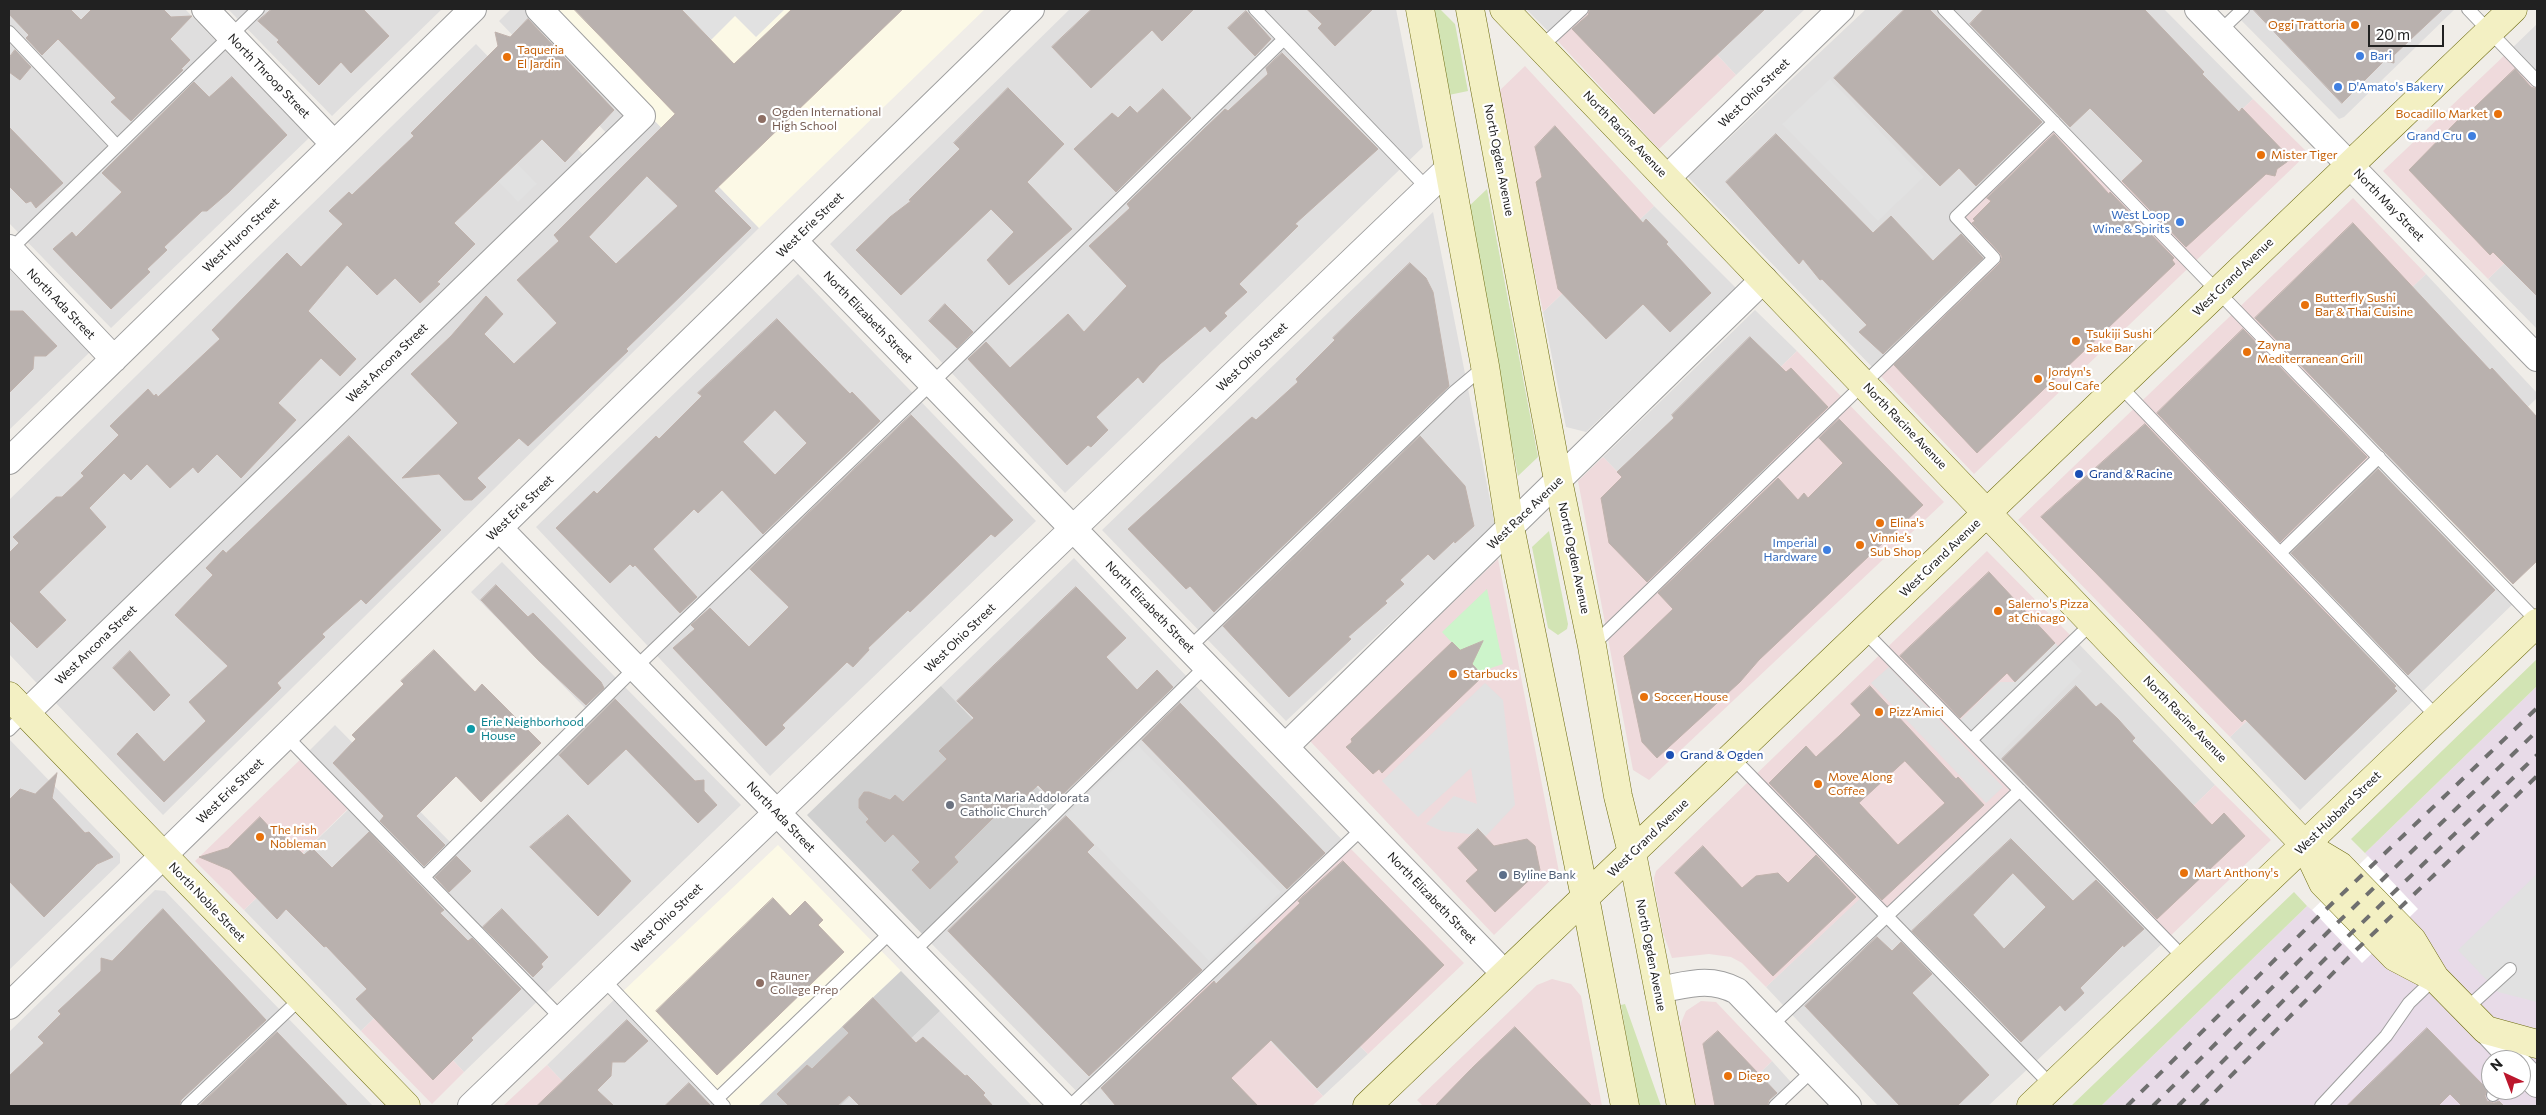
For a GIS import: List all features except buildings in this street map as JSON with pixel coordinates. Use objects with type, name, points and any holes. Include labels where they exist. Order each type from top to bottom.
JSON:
[{"type":"main road","points":[[1420,9],[1485,366],[1510,527],[1585,897],[1624,1106]]},
{"type":"main road","name":"North Ogden Avenue","points":[[1470,9],[1558,480],[1592,646],[1618,796],[1632,853],[1681,1106]]},
{"type":"main road","name":"North Racine Avenue","points":[[1504,9],[2305,844],[2323,883],[2395,957],[2436,978],[2486,1030]]},
{"type":"main road","name":"West Grand Avenue","points":[[1367,1106],[2513,9]]},
{"type":"main road","name":"West Hubbard Street","points":[[2031,1106],[2537,622]]},
{"type":"main road","name":"North Noble Street","points":[[14,713],[163,857],[406,1106]]},
{"type":"main road","points":[[2486,1030],[2537,1044]]},
{"type":"street","name":"North Throop Street","points":[[205,9],[334,144]]},
{"type":"street","name":"West Huron Street","points":[[9,461],[473,9]]},
{"type":"street","name":"West Ancona Street","points":[[14,713],[642,116],[539,9]]},
{"type":"street","name":"West Erie Street","points":[[9,1006],[1031,9]]},
{"type":"street","name":"West Ohio Street","points":[[1667,178],[1841,9]]},
{"type":"street","name":"North May Street","points":[[2198,9],[2537,358]]},
{"type":"street","name":"West Ohio Street","points":[[471,1106],[1448,169]]},
{"type":"street","name":"North Elizabeth Street","points":[[794,240],[1505,974]]},
{"type":"street","name":"North Ada Street","points":[[9,250],[114,359]]},
{"type":"street","name":"West Race Avenue","points":[[1285,747],[1764,279]]},
{"type":"street","name":"North Ada Street","points":[[499,528],[1063,1106]]},
{"type":"street","points":[[1658,990],[1710,982],[1724,984],[1737,991],[1848,1106]]},
{"type":"street","name":"North Racine Avenue","points":[[2486,1030],[2505,1050]]},
{"type":"lane","points":[[9,250],[258,9]]},
{"type":"lane","points":[[1256,9],[1428,188]]},
{"type":"lane","points":[[1541,47],[1582,9]]},
{"type":"lane","points":[[1944,9],[2537,622]]},
{"type":"lane","points":[[2220,31],[2243,9]]},
{"type":"lane","points":[[2468,9],[2537,81]]},
{"type":"lane","points":[[9,32],[117,146]]},
{"type":"lane","points":[[424,877],[635,668],[1284,39]]},
{"type":"lane","points":[[1592,646],[1994,258],[1956,217],[2054,122]]},
{"type":"lane","points":[[913,952],[1454,392],[1485,366]]},
{"type":"lane","points":[[2120,386],[2438,718]]},
{"type":"lane","points":[[2280,553],[2379,457]]},
{"type":"lane","points":[[1971,740],[2093,622]]},
{"type":"lane","points":[[1864,630],[2184,960]]},
{"type":"lane","points":[[286,736],[562,1018]]},
{"type":"lane","points":[[1732,757],[2052,1086]]},
{"type":"lane","points":[[1771,1026],[2020,790]]},
{"type":"lane","points":[[1070,1106],[1363,828]]},
{"type":"lane","points":[[603,979],[720,1103],[892,931]]},
{"type":"lane","points":[[2466,1009],[2510,968]]},
{"type":"lane","points":[[2321,1106],[2386,1036],[2409,1003],[2436,978]]},
{"type":"lane","points":[[188,1106],[301,998]]},
{"type":"lane","points":[[1775,1106],[1813,1070]]},
{"type":"shaded area","points":[[9,9],[185,9],[309,138],[111,328],[9,223]]},
{"type":"shaded area","points":[[228,9],[442,9],[332,116]]},
{"type":"shaded area","points":[[511,9],[546,9],[759,228],[163,815],[9,654],[9,500],[476,44],[592,164],[615,142],[499,21]]},
{"type":"shaded area","name":"Ogden International High School","points":[[546,9],[985,9],[759,228]]},
{"type":"shaded area","points":[[681,9],[785,9],[756,37],[735,16],[711,40]]},
{"type":"shaded area","points":[[1070,9],[1396,9],[1423,147],[1065,493],[830,244]]},
{"type":"shaded area","points":[[1526,9],[1582,9],[1553,36]]},
{"type":"shaded area","points":[[1582,9],[1674,9],[1736,75],[1659,149],[1553,36]]},
{"type":"shaded area","points":[[1674,9],[1805,9],[1736,75]]},
{"type":"shaded area","points":[[1866,9],[2164,9],[2253,99],[2190,159],[2116,186],[1994,258],[1876,371],[1688,177]]},
{"type":"shaded area","points":[[2230,9],[2455,9],[2344,117],[2339,119]]},
{"type":"shaded area","points":[[2537,24],[2537,80],[2509,51]]},
{"type":"shaded area","points":[[2509,51],[2537,80],[2537,232],[2488,279],[2383,171]]},
{"type":"shaded area","points":[[1525,66],[1654,206],[1543,312],[1497,93]]},
{"type":"shaded area","points":[[1830,79],[1924,177],[1878,221],[1782,124]]},
{"type":"shaded area","points":[[450,95],[537,184],[518,202],[431,113]]},
{"type":"shaded area","points":[[2253,99],[2308,153],[1974,474],[1876,371],[1994,258],[1956,217],[2054,122],[2116,186],[2168,137],[2190,159]]},
{"type":"shaded area","points":[[2353,198],[2426,274],[2310,385],[2379,457],[2280,553],[2348,624],[2230,737],[2018,520]]},
{"type":"shaded area","points":[[1654,206],[1736,288],[1586,432],[1566,427],[1543,312]]},
{"type":"shaded area","points":[[1433,212],[1495,525],[1286,721],[1102,530]]},
{"type":"shaded area","points":[[2537,232],[2537,329],[2488,279]]},
{"type":"shaded area","points":[[9,269],[90,352],[9,430]]},
{"type":"shaded area","points":[[798,274],[1036,521],[770,776],[536,527]]},
{"type":"shaded area","points":[[2426,274],[2537,393],[2537,398],[2426,506],[2517,600],[2300,810],[2230,737],[2348,624],[2280,553],[2309,385]]},
{"type":"shaded area","points":[[1755,310],[1797,351],[1727,419],[1775,469],[1692,549],[1603,457]]},
{"type":"shaded area","points":[[1797,351],[1944,502],[1649,780],[1633,770],[1578,481],[1603,457],[1692,548],[1775,469],[1727,419]]},
{"type":"shaded area","points":[[1987,551],[2075,640],[1971,740],[2020,790],[1887,917],[1865,894],[1766,987],[1742,963],[1731,957],[1709,954],[1672,958],[1663,933],[1655,891],[1654,878],[1656,871]]},
{"type":"shaded area","points":[[1074,558],[1346,844],[1249,936],[1368,1054],[1323,1096],[1207,976],[1147,1033],[1217,1106],[1091,1106],[927,939],[1059,810],[941,686]]},
{"type":"shaded area","points":[[1498,559],[1559,872],[1494,935],[1310,741]]},
{"type":"shaded area","points":[[502,562],[741,805],[464,1072],[395,998],[361,1031],[244,910],[353,805],[305,755],[335,725],[454,846],[589,712],[471,592]]},
{"type":"shaded area","points":[[2075,640],[2215,785],[2113,885],[2166,940],[1988,1106],[1878,1106],[1766,987],[1865,893],[1971,740]]},
{"type":"shaded area","points":[[2055,643],[2082,671],[1995,758],[1958,722],[1999,682],[2015,682]]},
{"type":"shaded area","points":[[1889,667],[2003,787],[1986,803],[1871,683]]},
{"type":"shaded area","points":[[1485,683],[1503,700],[1515,805],[1486,836],[1442,831],[1426,824],[1454,796],[1477,804],[1471,768],[1418,817],[1382,781]]},
{"type":"shaded area","points":[[941,686],[1059,810],[927,939],[807,815]]},
{"type":"shaded area","points":[[2537,686],[2537,1106],[2101,1106],[2307,906],[2312,910],[2368,856],[2365,853]]},
{"type":"shaded area","points":[[9,739],[120,854],[120,863],[9,970]]},
{"type":"shaded area","points":[[1138,745],[1281,892],[1209,961],[1066,815]]},
{"type":"shaded area","points":[[305,755],[353,804],[244,910],[195,861]]},
{"type":"shaded area","points":[[2215,785],[2271,840],[2166,940],[2112,885]]},
{"type":"shaded area","points":[[1346,844],[1464,963],[1368,1054],[1249,936]]},
{"type":"shaded area","name":"Rauner College Prep","points":[[778,845],[901,971],[758,1106],[724,1106],[619,995]]},
{"type":"shaded area","points":[[2537,874],[2537,1002],[2498,992],[2458,950]]},
{"type":"shaded area","points":[[155,890],[165,891],[373,1106],[9,1106],[9,1032]]},
{"type":"shaded area","points":[[901,971],[940,1011],[840,1106],[758,1106]]},
{"type":"shaded area","points":[[1207,976],[1323,1096],[1312,1106],[1217,1106],[1147,1033]]},
{"type":"shaded area","points":[[1552,979],[1571,984],[1581,996],[1602,1106],[1423,1106],[1417,1100],[1537,985]]},
{"type":"shaded area","points":[[619,995],[724,1106],[580,1106],[583,1103],[547,1065]]},
{"type":"shaded area","points":[[395,998],[464,1072],[432,1104],[361,1031]]},
{"type":"shaded area","points":[[1701,1001],[1716,1002],[1772,1061],[1726,1106],[1695,1106],[1680,1025],[1686,1011]]},
{"type":"shaded area","points":[[940,1011],[1032,1106],[840,1106]]},
{"type":"shaded area","points":[[1772,1061],[1798,1090],[1782,1106],[1726,1106]]},
{"type":"shaded area","points":[[547,1065],[583,1103],[580,1106],[503,1106]]},
{"type":"green space","points":[[1430,9],[1440,9],[1455,24],[1468,91],[1444,96]]},
{"type":"green space","points":[[1487,189],[1538,457],[1518,476],[1466,209]]},
{"type":"green space","points":[[1549,531],[1568,624],[1567,629],[1558,635],[1548,628],[1532,547]]},
{"type":"green space","points":[[1487,589],[1503,664],[1491,668],[1483,676],[1442,632]]},
{"type":"green space","points":[[2537,659],[2537,686],[2365,853],[2351,839]]},
{"type":"green space","points":[[2294,892],[2307,906],[2101,1106],[2071,1106]]},
{"type":"green space","points":[[1625,1004],[1661,1106],[1638,1106],[1621,1005]]},
{"type":"pier","points":[[2368,856],[2418,909],[2362,963],[2312,910]]},
{"type":"railway","points":[[2127,1106],[2318,917],[2537,708]]},
{"type":"railway","points":[[2153,1106],[2330,930],[2537,731]]},
{"type":"railway","points":[[2178,1106],[2342,942],[2537,755]]},
{"type":"railway","points":[[2201,1106],[2352,954],[2537,776]]},
{"type":"place","name":"Oggi Trattoria","points":[[2355,25]]},
{"type":"place","name":"Bari","points":[[2360,56]]},
{"type":"place","name":"Taqueria El Jardin","points":[[507,57]]},
{"type":"place","name":"D'Amato's Bakery","points":[[2338,87]]},
{"type":"place","name":"Bocadillo Market","points":[[2498,114]]},
{"type":"place","name":"Ogden International High School","points":[[762,119]]},
{"type":"place","name":"Grand Cru","points":[[2472,136]]},
{"type":"place","name":"Mister Tiger","points":[[2261,155]]},
{"type":"place","name":"West Loop Wine & Spirits","points":[[2180,222]]},
{"type":"place","name":"Butterfly Sushi Bar & Thai Cuisine","points":[[2305,305]]},
{"type":"place","name":"Tsukiji Sushi Sake Bar","points":[[2076,341]]},
{"type":"place","name":"Zayna Mediterranean Grill","points":[[2247,352]]},
{"type":"place","name":"Jordyn's Soul Cafe","points":[[2038,379]]},
{"type":"place","name":"Grand & Racine","points":[[2079,474]]},
{"type":"place","name":"Elina's","points":[[1880,523]]},
{"type":"place","name":"Vinnie’s Sub Shop","points":[[1860,545]]},
{"type":"place","name":"Imperial Hardware","points":[[1827,550]]},
{"type":"place","name":"Salerno's Pizza at Chicago","points":[[1998,611]]},
{"type":"place","name":"Starbucks","points":[[1453,674]]},
{"type":"place","name":"Soccer House","points":[[1644,697]]},
{"type":"place","name":"Pizz’Amici","points":[[1879,712]]},
{"type":"place","name":"Erie Neighborhood House","points":[[471,729]]},
{"type":"place","name":"Grand & Ogden","points":[[1670,755]]},
{"type":"place","name":"Move Along Coffee","points":[[1818,784]]},
{"type":"place","name":"Santa Maria Addolorata Catholic Church","points":[[950,805]]},
{"type":"place","name":"The Irish Nobleman","points":[[260,837]]},
{"type":"place","name":"Mart Anthony's","points":[[2184,873]]},
{"type":"place","name":"Byline Bank","points":[[1503,875]]},
{"type":"place","name":"Rauner College Prep","points":[[760,983]]},
{"type":"place","name":"Diego","points":[[1728,1076]]}]
